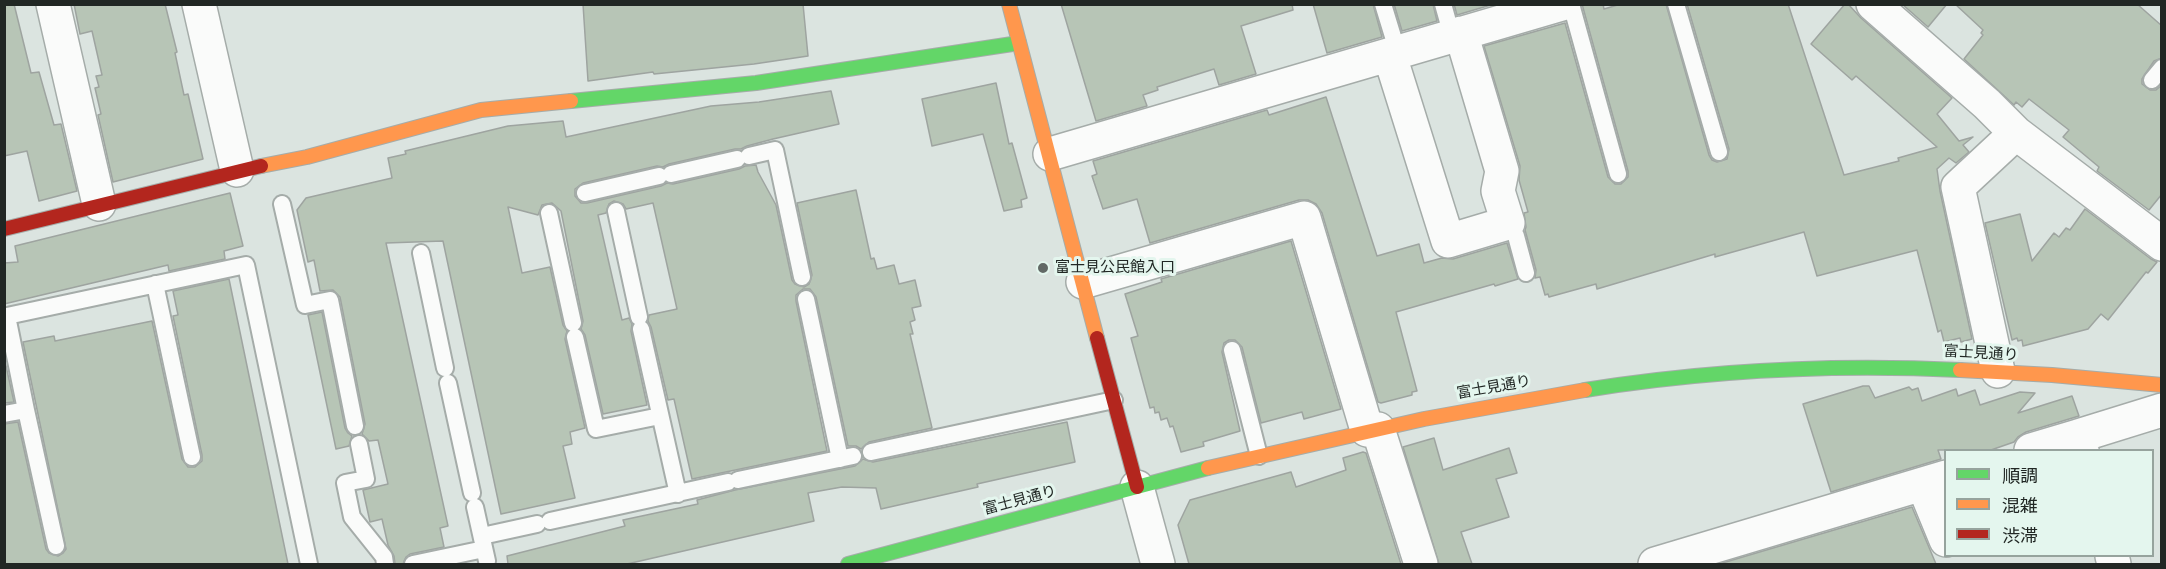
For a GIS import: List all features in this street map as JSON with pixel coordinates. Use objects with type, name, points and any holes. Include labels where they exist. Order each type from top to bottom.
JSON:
[{"type":"street","points":[[53,4],[99,204]]},
{"type":"street","points":[[199,4],[237,170]]},
{"type":"street","points":[[1009,4],[1158,564]]},
{"type":"street","points":[[1874,4],[1987,104],[2016,133],[2157,230]]},
{"type":"street","points":[[1050,154],[1556,6]]},
{"type":"street","points":[[1394,54],[1448,241],[1508,223],[1498,191],[1502,171],[1457,35]]},
{"type":"street","points":[[4,229],[237,170],[307,157],[481,110],[756,82],[1019,43]]},
{"type":"street","points":[[1998,371],[1958,187],[2016,133]]},
{"type":"street","points":[[1083,282],[1304,218],[1372,430],[1420,564]]},
{"type":"street","name":"富士見通り","points":[[848,564],[1259,456],[1461,410],[1636,381],[1719,373],[1858,366],[1998,371],[2162,385]]},
{"type":"street","points":[[2038,449],[2080,443],[2162,410]]},
{"type":"street","points":[[1654,564],[1934,481],[1944,530]]},
{"type":"lane","points":[[1383,4],[1394,54]]},
{"type":"lane","points":[[1443,4],[1457,35]]},
{"type":"lane","points":[[1676,4],[1719,152]]},
{"type":"lane","points":[[1556,6],[1618,174]]},
{"type":"lane","points":[[585,193],[613,198],[665,175],[775,150],[802,277]]},
{"type":"lane","points":[[613,198],[678,494]]},
{"type":"lane","points":[[282,204],[304,305],[330,300],[355,426]]},
{"type":"lane","points":[[549,213],[596,429],[660,416]]},
{"type":"lane","points":[[1508,223],[1516,236],[1526,273]]},
{"type":"lane","points":[[420,253],[484,549]]},
{"type":"lane","points":[[56,546],[8,316],[246,265],[309,564]]},
{"type":"lane","points":[[155,285],[192,456]]},
{"type":"lane","points":[[413,564],[484,549],[544,522],[847,457],[806,299]]},
{"type":"lane","points":[[1232,350],[1259,456]]},
{"type":"lane","points":[[871,452],[1114,400]]},
{"type":"lane","points":[[4,414],[26,410]]},
{"type":"lane","points":[[359,444],[366,479],[345,483],[352,517],[384,557],[385,564]]},
{"type":"building","points":[[4,4],[14,4],[31,73],[39,72],[54,125],[61,124],[77,191],[39,201],[27,151],[4,156]]},
{"type":"building","points":[[74,4],[165,4],[177,52],[175,53],[184,95],[188,94],[203,159],[113,182],[98,115],[101,114],[95,88],[99,87],[96,76],[102,75],[92,31],[80,34]]},
{"type":"building","points":[[583,4],[803,4],[808,56],[754,64],[654,74],[653,72],[588,81]]},
{"type":"building","points":[[1061,4],[1292,4],[1293,10],[1241,26],[1256,74],[1219,85],[1214,69],[1157,87],[1158,90],[1143,95],[1147,106],[1096,121]]},
{"type":"building","points":[[1313,4],[1373,4],[1382,37],[1327,53]]},
{"type":"building","points":[[1394,4],[1433,4],[1437,21],[1402,31]]},
{"type":"building","points":[[1454,4],[1494,4],[1457,15]]},
{"type":"building","points":[[1582,4],[1603,4],[1604,9],[1621,4],[1666,4],[1709,155],[1717,162],[1727,159],[1729,149],[1687,4],[1788,4],[1844,175],[1899,161],[1898,158],[1937,147],[1856,76],[1852,80],[1811,44],[1845,4],[1848,4],[1952,98],[1937,114],[1959,141],[1973,137],[1963,145],[1969,152],[1956,163],[1949,158],[1937,169],[1972,339],[1961,342],[1960,338],[1944,342],[1941,330],[1938,332],[1917,250],[1817,276],[1804,232],[1715,257],[1715,254],[1597,289],[1596,284],[1549,297],[1548,294],[1545,295],[1540,277],[1535,278],[1536,270],[1525,230],[1524,213],[1528,212],[1519,180],[1520,166],[1484,46],[1565,23],[1608,177],[1615,184],[1621,184],[1628,177],[1628,171]]},
{"type":"building","points":[[1902,4],[1947,4],[1928,27]]},
{"type":"building","points":[[1955,4],[2137,4],[2162,26],[2162,58],[2154,61],[2142,79],[2142,84],[2150,90],[2156,90],[2162,85],[2162,194],[2149,210],[2097,171],[2099,167],[2063,137],[2069,130],[2029,99],[2022,107],[2016,102],[2014,105],[1964,59],[1983,35],[1981,33],[1983,30]]},
{"type":"building","points":[[996,83],[1009,144],[1012,143],[1027,198],[1021,200],[1022,207],[1004,211],[983,134],[932,146],[922,99]]},
{"type":"building","points":[[831,91],[839,124],[663,167],[657,166],[583,183],[575,189],[575,196],[581,203],[587,203],[667,183],[673,184],[756,165],[776,205],[792,280],[795,284],[804,287],[809,284],[812,275],[797,203],[856,190],[871,259],[874,258],[877,269],[894,265],[899,284],[915,280],[921,306],[912,308],[915,320],[910,322],[913,334],[910,334],[932,428],[869,442],[861,449],[848,446],[816,297],[810,289],[803,289],[796,295],[796,301],[827,451],[692,479],[674,399],[668,400],[648,321],[649,315],[677,309],[653,203],[626,209],[623,204],[614,201],[609,204],[606,213],[598,215],[622,320],[629,318],[632,324],[631,331],[647,405],[603,414],[585,335],[581,329],[583,321],[561,211],[552,203],[542,205],[538,215],[508,207],[522,273],[550,267],[563,325],[567,331],[565,339],[585,428],[570,432],[572,444],[563,446],[575,498],[501,514],[443,241],[386,243],[448,526],[440,528],[444,547],[410,554],[403,564],[395,564],[382,519],[370,522],[363,490],[388,484],[378,440],[369,441],[362,434],[365,424],[340,297],[333,290],[320,291],[314,260],[308,262],[297,210],[306,198],[392,178],[388,158],[406,154],[405,151],[508,126],[563,121],[566,137],[711,106],[759,102]]},
{"type":"building","points":[[1326,97],[1377,256],[1419,244],[1424,263],[1442,258],[1453,259],[1507,243],[1518,279],[1396,312],[1417,391],[1412,392],[1412,395],[1381,403],[1378,402],[1322,213],[1316,204],[1308,200],[1299,200],[1150,243],[1137,199],[1103,209],[1092,176],[1097,174],[1093,161],[1267,110],[1269,115]]},
{"type":"building","points":[[230,193],[243,246],[224,251],[225,259],[169,271],[168,265],[4,304],[4,263],[18,262],[15,246]]},
{"type":"building","points":[[2085,209],[2157,262],[2148,273],[2146,272],[2108,320],[2101,314],[2088,329],[2023,346],[2022,340],[2018,341],[2017,338],[2012,340],[1985,223],[2020,214],[2032,261],[2054,233],[2059,237],[2066,228],[2070,230]]},
{"type":"building","points":[[1291,241],[1341,409],[1304,419],[1302,412],[1261,423],[1242,347],[1235,340],[1229,340],[1224,343],[1222,352],[1240,431],[1203,442],[1204,446],[1181,452],[1173,426],[1170,427],[1167,418],[1161,420],[1159,412],[1155,413],[1154,407],[1150,408],[1131,338],[1138,336],[1125,294],[1162,282],[1161,279]]},
{"type":"building","points":[[229,279],[288,564],[4,564],[4,424],[18,422],[46,549],[49,553],[58,556],[66,549],[23,342],[54,336],[55,341],[152,321],[182,459],[188,467],[195,467],[202,461],[202,455],[173,316],[178,315],[173,291]]},
{"type":"building","points":[[322,312],[345,428],[352,436],[349,446],[336,449],[308,315]]},
{"type":"building","points":[[4,357],[14,402],[4,403]]},
{"type":"building","points":[[1863,386],[1869,386],[1875,398],[1909,387],[1912,390],[1918,388],[1922,401],[1956,389],[1958,396],[1975,390],[1980,405],[2020,392],[2035,393],[2018,413],[2072,396],[2079,416],[2026,432],[2014,442],[1994,449],[1938,450],[1941,459],[1831,492],[1803,404]]},
{"type":"building","points":[[1067,422],[1075,462],[977,484],[978,487],[881,509],[876,488],[842,487],[808,493],[814,521],[627,564],[508,564],[507,556],[625,526],[623,520],[698,504],[697,500],[735,490],[855,466],[863,459],[873,462]]},
{"type":"building","points":[[1434,438],[1443,470],[1509,448],[1517,473],[1496,479],[1509,517],[1461,532],[1472,564],[1439,564],[1403,447]]},
{"type":"building","points":[[1366,453],[1401,564],[1189,564],[1178,525],[1190,500],[1291,472],[1296,487],[1346,470],[1343,458]]},
{"type":"building","points":[[1912,507],[1936,564],[1719,564]]},
{"type":"traffic: fast","points":[[571,101],[756,83],[1019,43]]},
{"type":"traffic: fast","points":[[1585,390],[1678,378],[1772,370],[1819,368],[1960,370]]},
{"type":"traffic: fast","points":[[848,564],[1208,468]]},
{"type":"traffic: slow","points":[[1009,4],[1097,338]]},
{"type":"traffic: slow","points":[[261,166],[307,157],[481,110],[571,101]]},
{"type":"traffic: slow","points":[[1960,370],[2052,375],[2162,385]]},
{"type":"traffic: slow","points":[[1208,468],[1424,419],[1585,390]]},
{"type":"traffic: jam","points":[[4,229],[261,166]]},
{"type":"traffic: jam","points":[[1097,338],[1137,487]]},
{"type":"place","name":"富士見公民館入口","points":[[1043,268]]}]
